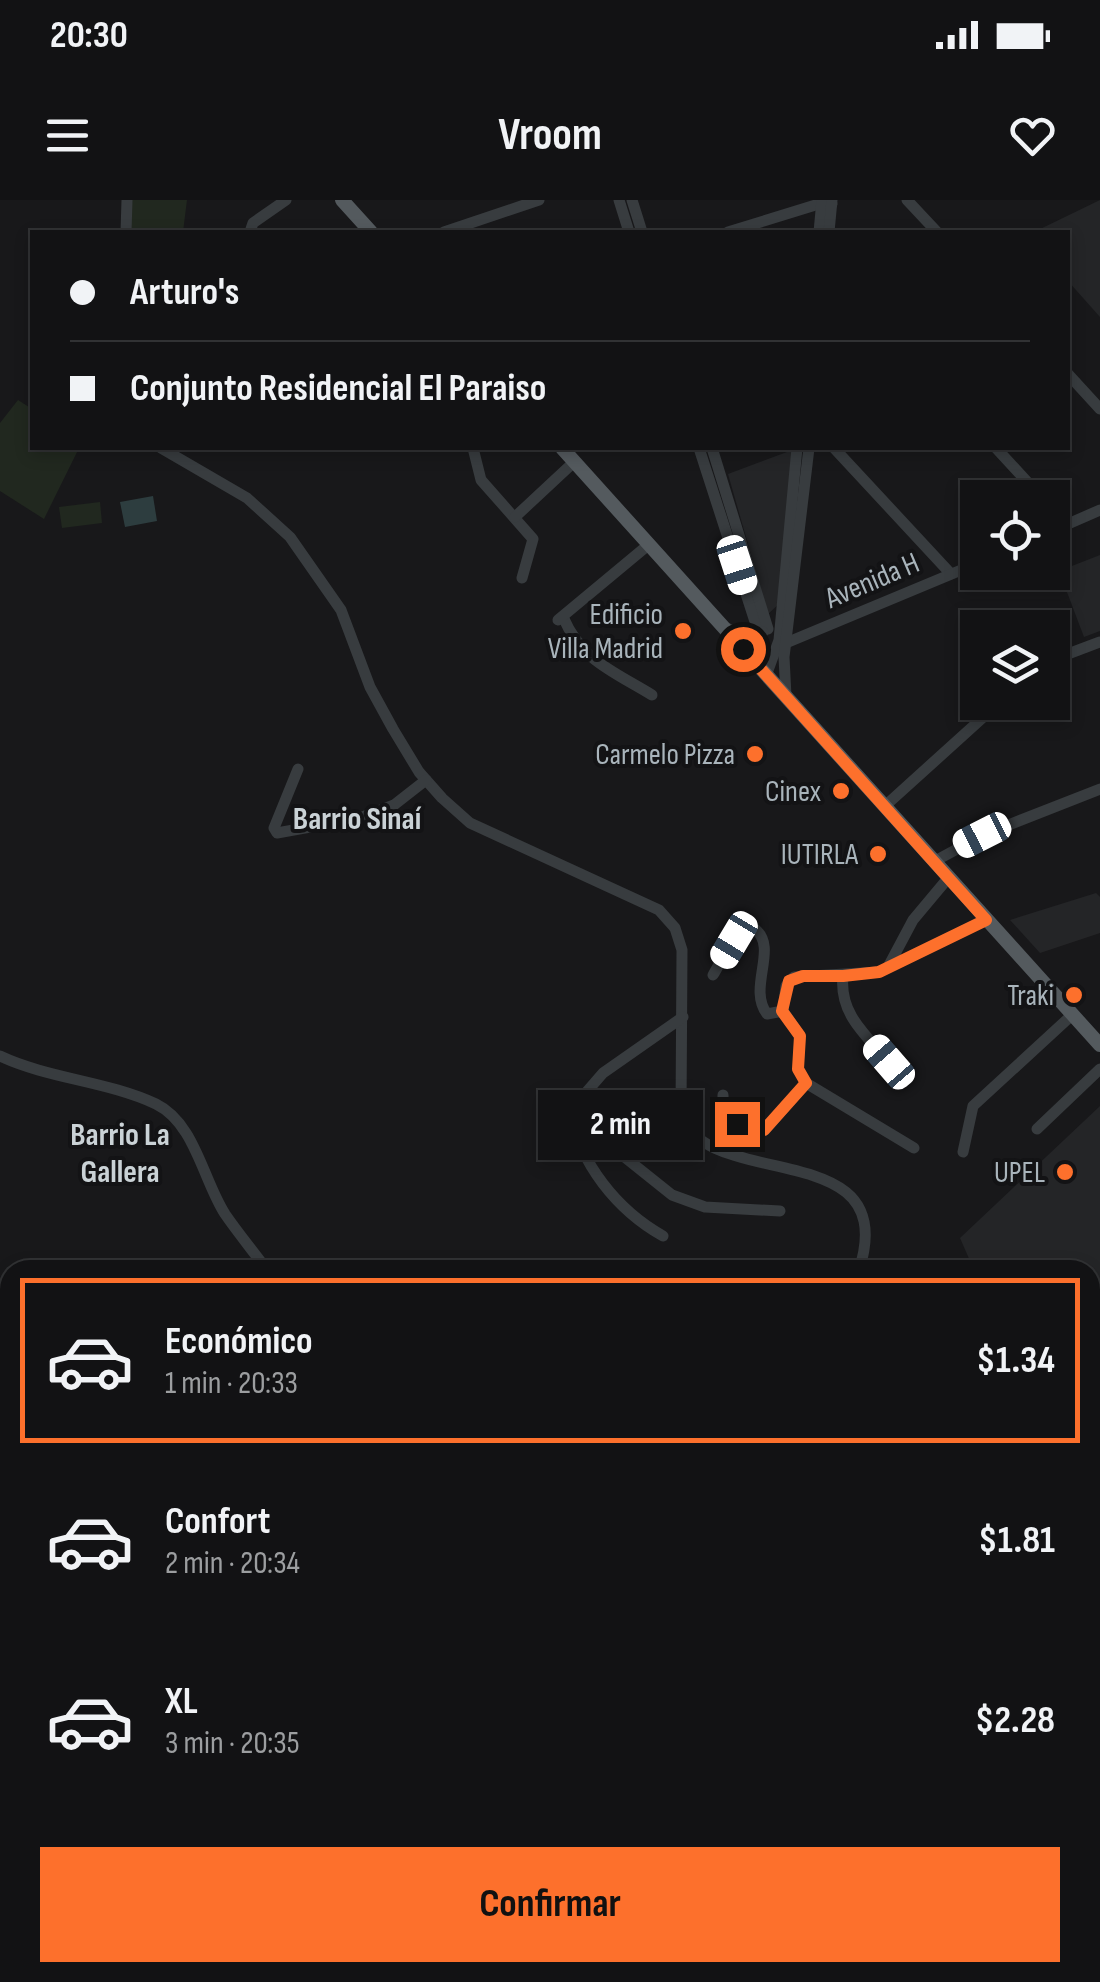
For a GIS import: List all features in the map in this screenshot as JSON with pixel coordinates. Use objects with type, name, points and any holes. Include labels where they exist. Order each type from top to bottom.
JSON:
[{"type":"main road","points":[[345,202],[369,230]]},
{"type":"main road","points":[[564,450],[1072,1015],[1097,1038]]},
{"type":"street","points":[[126,230],[127,200]]},
{"type":"street","points":[[251,230],[253,223],[286,200]]},
{"type":"street","points":[[450,230],[538,200]]},
{"type":"street","points":[[618,200],[628,230]]},
{"type":"street","points":[[632,200],[641,230]]},
{"type":"street","points":[[907,200],[935,230]]},
{"type":"street","points":[[735,230],[827,202]]},
{"type":"street","points":[[819,230],[827,202]]},
{"type":"street","points":[[827,202],[830,230]]},
{"type":"street","points":[[1070,376],[1100,409]]},
{"type":"street","points":[[163,450],[246,498],[290,537],[341,610],[370,687],[426,780],[470,823],[669,918],[682,950],[682,1113],[686,1127],[710,1148],[824,1178],[850,1196],[864,1229],[862,1260]]},
{"type":"street","points":[[474,450],[481,480],[533,538],[522,578]]},
{"type":"street","points":[[700,450],[764,632]]},
{"type":"street","points":[[713,450],[764,632]]},
{"type":"street","points":[[766,676],[779,640],[797,450]]},
{"type":"street","points":[[786,696],[786,643],[809,450]]},
{"type":"street","points":[[836,450],[951,574]]},
{"type":"street","points":[[998,450],[1025,480]]},
{"type":"street","points":[[515,516],[574,462]]},
{"type":"street","points":[[1070,523],[1100,510]]},
{"type":"street","points":[[648,546],[560,619],[590,658],[652,695]]},
{"type":"street","name":"Avenida H","points":[[786,643],[960,570]]},
{"type":"street","points":[[722,627],[744,634],[764,632],[782,610]]},
{"type":"street","points":[[1070,653],[1100,642]]},
{"type":"street","points":[[885,806],[980,720]]},
{"type":"street","points":[[298,769],[274,828],[277,834],[360,818],[394,805],[426,780]]},
{"type":"street","points":[[935,861],[982,835],[1100,789]]},
{"type":"street","points":[[888,967],[913,920],[949,878]]},
{"type":"street","points":[[913,920],[916,938],[934,945]]},
{"type":"street","points":[[914,1148],[806,1083],[798,1069],[800,1036],[782,1011],[786,986],[794,977],[870,974],[986,920]]},
{"type":"street","points":[[714,975],[734,940],[747,929],[755,929],[765,944],[760,1003],[769,1015],[782,1011]]},
{"type":"street","points":[[843,976],[843,1002],[849,1015],[889,1062]]},
{"type":"street","points":[[962,1152],[972,1106],[1072,1015]]},
{"type":"street","points":[[663,1236],[633,1216],[591,1168],[573,1130],[570,1111],[611,1066],[683,1017]]},
{"type":"street","points":[[0,1057],[145,1100],[169,1113],[188,1138],[225,1213],[260,1260]]},
{"type":"street","points":[[1037,1129],[1100,1069]]},
{"type":"street","points":[[722,1095],[723,1111],[737,1124],[764,1130],[806,1083]]},
{"type":"street","points":[[575,1102],[592,1130],[672,1195],[705,1207],[780,1212]]},
{"type":"shaded area","points":[[125,200],[187,200],[183,230],[125,230]]},
{"type":"shaded area","points":[[1100,200],[1100,317],[1070,283],[1070,230],[1038,230]]},
{"type":"shaded area","points":[[18,400],[30,408],[30,450],[78,450],[44,519],[0,491],[0,423]]},
{"type":"shaded area","points":[[795,450],[779,604],[768,614],[728,474]]},
{"type":"shaded area","points":[[153,496],[157,521],[125,527],[120,502]]},
{"type":"shaded area","points":[[100,502],[102,523],[62,528],[59,507]]},
{"type":"shaded area","points":[[1100,555],[1100,631],[1084,637],[1066,590],[1070,590],[1070,567]]},
{"type":"shaded area","points":[[1096,893],[1100,897],[1100,933],[1040,953],[1010,920]]},
{"type":"shaded area","name":"UPEL","points":[[1100,1106],[1100,1260],[970,1260],[960,1238]]},
{"type":"place","name":"Edificio Villa Madrid","points":[[683,631]]},
{"type":"place","name":"Carmelo Pizza","points":[[755,754]]},
{"type":"place","name":"Cinex","points":[[841,791]]},
{"type":"place","name":"IUTIRLA","points":[[878,854]]},
{"type":"place","name":"Traki","points":[[1074,995]]},
{"type":"place","name":"UPEL","points":[[1065,1172]]},
{"type":"district","name":"Barrio Sinaí","points":[[357,818]]},
{"type":"district","name":"Barrio La Gallera","points":[[120,1152]]},
{"type":"route","points":[[737,1124],[764,1130],[806,1083],[798,1069],[798,1030],[782,1011],[789,981],[803,976],[879,972],[986,920],[743,649]]}]
